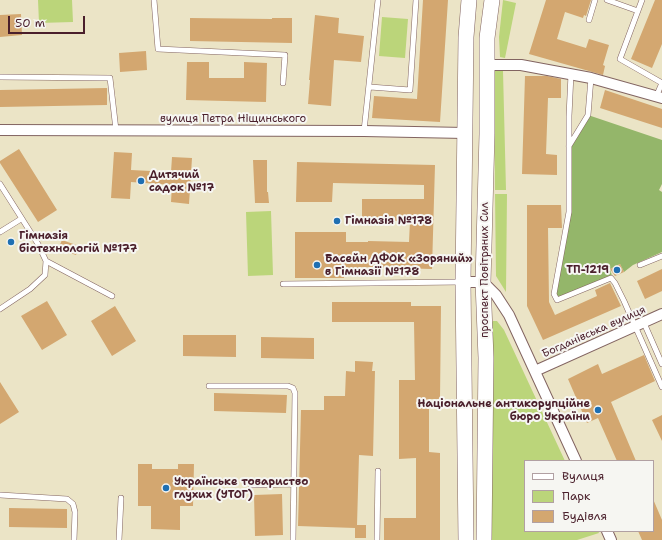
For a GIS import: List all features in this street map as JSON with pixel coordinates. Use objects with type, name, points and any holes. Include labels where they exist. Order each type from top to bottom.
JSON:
[{"type":"main road","name":"проспект Повітряних Сил","points":[[466,540],[463,282],[466,37],[469,0]]},
{"type":"main road","name":"проспект Повітряних Сил","points":[[484,540],[486,338],[483,282],[487,134],[487,38],[492,0]]},
{"type":"street","points":[[487,65],[521,65],[571,74],[659,97]]},
{"type":"street","name":"вулиця Петра Ніщинського","points":[[0,130],[465,134]]},
{"type":"street","points":[[463,282],[483,282],[496,295],[509,315],[576,460]]},
{"type":"street","name":"Богданівська вулиця","points":[[535,371],[662,314]]},
{"type":"lane","points":[[154,0],[158,49],[285,54],[283,83]]},
{"type":"lane","points":[[364,132],[378,0]]},
{"type":"lane","points":[[370,86],[410,90],[416,0]]},
{"type":"lane","points":[[589,20],[595,0]]},
{"type":"lane","points":[[607,0],[638,11]]},
{"type":"lane","points":[[642,0],[620,59],[662,83],[659,97]]},
{"type":"lane","points":[[571,74],[569,212],[554,294],[557,300],[611,278],[662,364]]},
{"type":"lane","points":[[0,77],[110,78],[116,130]]},
{"type":"lane","points":[[569,147],[588,115],[591,78]]},
{"type":"lane","points":[[0,184],[38,244],[46,262],[45,275],[30,289],[0,309]]},
{"type":"lane","points":[[0,232],[21,218]]},
{"type":"lane","points":[[640,265],[662,256]]},
{"type":"lane","points":[[46,262],[112,296]]},
{"type":"lane","points":[[283,284],[463,282]]},
{"type":"lane","points":[[639,324],[662,387]]},
{"type":"lane","points":[[209,386],[288,386],[293,388],[295,393],[293,540]]},
{"type":"lane","points":[[377,540],[378,471]]},
{"type":"lane","points":[[251,484],[294,484]]},
{"type":"lane","points":[[0,496],[67,499],[73,504],[75,512],[74,540]]},
{"type":"lane","points":[[119,540],[121,498]]},
{"type":"green space","points":[[38,0],[72,0],[73,22],[39,23]]},
{"type":"green space","points":[[503,0],[516,3],[505,58],[500,57],[499,37]]},
{"type":"green space","points":[[382,17],[408,19],[405,58],[379,56]]},
{"type":"green space","points":[[494,71],[503,71],[506,190],[495,190]]},
{"type":"green space","points":[[588,115],[662,140],[662,184],[659,190],[662,192],[662,252],[633,265],[624,272],[620,264],[610,269],[612,276],[557,300],[554,294],[569,212],[569,147]]},
{"type":"green space","points":[[495,194],[507,194],[506,292],[496,276]]},
{"type":"green space","points":[[271,211],[273,275],[248,276],[246,212]]},
{"type":"green space","points":[[493,321],[497,321],[504,330],[565,460],[524,460],[524,532],[599,533],[577,540],[488,540],[490,325]]},
{"type":"building","points":[[423,0],[448,0],[440,122],[372,118],[374,96],[417,99]]},
{"type":"building","points":[[546,0],[591,0],[586,16],[584,15],[583,18],[565,12],[557,39],[586,48],[589,39],[609,45],[603,65],[605,66],[603,75],[529,54]]},
{"type":"building","points":[[655,0],[662,0],[662,44],[652,68],[631,59]]},
{"type":"building","points":[[21,14],[22,35],[0,37],[0,15]]},
{"type":"building","points":[[315,15],[339,18],[338,33],[364,36],[361,62],[334,60],[331,106],[308,104]]},
{"type":"building","points":[[190,18],[292,18],[292,43],[190,41]]},
{"type":"building","points":[[146,51],[147,70],[120,72],[119,53]]},
{"type":"building","points":[[187,62],[209,62],[209,78],[244,78],[244,62],[267,63],[266,102],[186,100]]},
{"type":"building","points":[[525,76],[547,76],[561,79],[561,98],[548,98],[546,154],[557,155],[557,175],[522,174]]},
{"type":"building","points":[[107,88],[107,105],[0,107],[0,90]]},
{"type":"building","points":[[605,90],[662,109],[662,128],[600,108]]},
{"type":"building","points":[[19,149],[57,210],[38,222],[0,163],[0,161]]},
{"type":"building","points":[[114,152],[132,153],[131,170],[171,172],[172,157],[192,158],[189,204],[171,202],[172,185],[131,182],[130,199],[111,198]]},
{"type":"building","points":[[253,160],[267,160],[267,192],[269,203],[255,203]]},
{"type":"building","points":[[297,162],[435,165],[432,269],[359,267],[359,271],[344,270],[344,278],[295,278],[295,232],[346,232],[346,242],[409,242],[410,221],[362,221],[362,199],[424,199],[424,185],[333,183],[332,202],[296,202]]},
{"type":"building","points":[[527,205],[561,205],[562,228],[548,228],[549,302],[555,315],[597,296],[595,290],[610,283],[621,306],[543,340],[527,306]]},
{"type":"building","points":[[62,240],[79,246],[76,255],[58,249]]},
{"type":"building","name":"ТП-1219","points":[[620,264],[624,272],[615,276],[610,269]]},
{"type":"building","points":[[662,269],[662,291],[645,299],[637,281]]},
{"type":"building","points":[[47,301],[67,335],[42,350],[21,316]]},
{"type":"building","points":[[332,302],[411,302],[411,306],[441,306],[440,399],[429,399],[429,452],[440,453],[440,540],[384,540],[384,518],[416,518],[416,458],[399,459],[399,380],[415,380],[414,322],[332,322]]},
{"type":"building","points":[[115,306],[136,341],[112,356],[91,321]]},
{"type":"building","points":[[183,335],[236,335],[236,357],[183,356]]},
{"type":"building","points":[[261,337],[314,338],[314,359],[261,358]]},
{"type":"building","name":"Національне антикорупційне бюро України","points":[[644,355],[655,381],[611,402],[636,460],[617,460],[598,418],[587,423],[568,379],[598,364],[602,374]]},
{"type":"building","points":[[355,361],[373,362],[372,371],[375,371],[373,456],[359,455],[357,525],[366,525],[366,538],[355,538],[355,528],[298,526],[301,410],[324,410],[324,396],[345,396],[346,371],[355,372]]},
{"type":"building","points":[[0,382],[19,412],[0,424]]},
{"type":"building","points":[[214,393],[287,395],[286,413],[214,411]]},
{"type":"building","points":[[662,415],[662,441],[652,420]]},
{"type":"building","name":"Українське товариство глухих (УТОГ)","points":[[138,464],[152,464],[152,469],[178,469],[178,464],[194,464],[193,506],[180,506],[180,530],[151,529],[151,506],[138,506]]},
{"type":"building","points":[[282,494],[283,535],[255,536],[254,495]]},
{"type":"building","points":[[654,501],[662,520],[662,540],[642,540],[638,532],[654,532]]},
{"type":"building","points":[[9,508],[67,509],[67,528],[9,527]]},
{"type":"place","name":"Дитячий садок №17","points":[[141,181]]},
{"type":"place","name":"Гімназія №178","points":[[337,221]]},
{"type":"place","name":"Гімназія біотехнологій №177","points":[[11,242]]},
{"type":"place","name":"Басейн ДФОК «Зоряний» в Гімназії №178","points":[[317,265]]},
{"type":"place","name":"ТП-1219","points":[[617,270]]},
{"type":"place","name":"Національне антикорупційне бюро України","points":[[598,410]]},
{"type":"place","name":"Українське товариство глухих (УТОГ)","points":[[166,488]]}]
